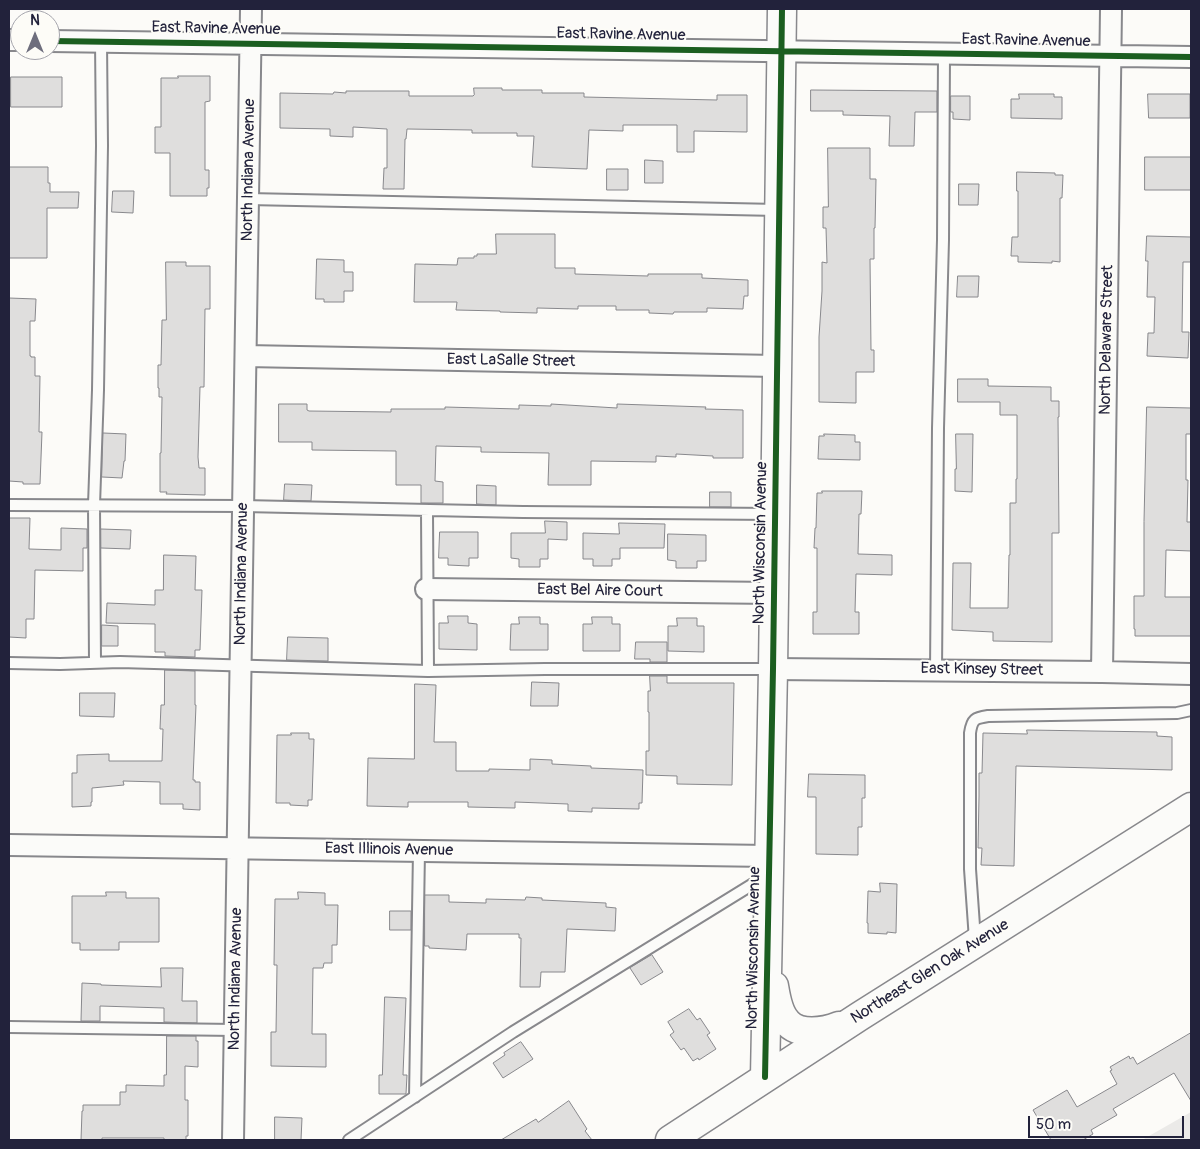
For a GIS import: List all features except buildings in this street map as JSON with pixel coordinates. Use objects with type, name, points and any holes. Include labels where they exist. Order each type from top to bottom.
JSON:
[{"type":"street","name":"North Indiana Avenue","points":[[233,1140],[251,9]]},
{"type":"street","name":"North Wisconsin Avenue","points":[[765,1078],[782,9]]},
{"type":"street","name":"North Delaware Street","points":[[1102,672],[1112,9]]},
{"type":"street","name":"East Ravine Avenue","points":[[60,41],[1191,57]]},
{"type":"street","name":"East LaSalle Street","points":[[246,356],[776,366]]},
{"type":"street","name":"East Bel Aire Court","points":[[426,589],[774,593]]},
{"type":"street","name":"East Kinsey Street","points":[[773,669],[1191,674]]},
{"type":"street","name":"Northeast Glen Oak Avenue","points":[[670,1140],[860,1016],[1191,807]]},
{"type":"street","name":"East Illinois Avenue","points":[[9,845],[419,851],[769,865]]},
{"type":"street","points":[[768,933],[771,973],[775,994],[782,1016],[789,1025],[803,1030],[822,1032],[860,1016]]},
{"type":"lane","points":[[95,663],[94,506],[102,156],[100,41]]},
{"type":"lane","points":[[936,670],[944,54]]},
{"type":"lane","points":[[248,199],[779,210]]},
{"type":"lane","points":[[9,505],[243,506],[427,511],[775,514]]},
{"type":"lane","points":[[427,511],[428,671]]},
{"type":"lane","points":[[9,663],[120,662],[428,671],[773,669]]},
{"type":"lane","points":[[975,944],[970,869],[971,724],[977,718],[988,716],[1177,713],[1191,710]]},
{"type":"lane","points":[[415,1097],[419,851]]},
{"type":"lane","points":[[349,1140],[769,865]]},
{"type":"lane","points":[[9,1027],[235,1030]]},
{"type":"shaded area","points":[[1191,1112],[1191,1140],[1142,1140]]},
{"type":"cycle path","points":[[765,1077],[773,669],[782,9]]},
{"type":"cycle path","points":[[60,41],[1191,57]]}]
